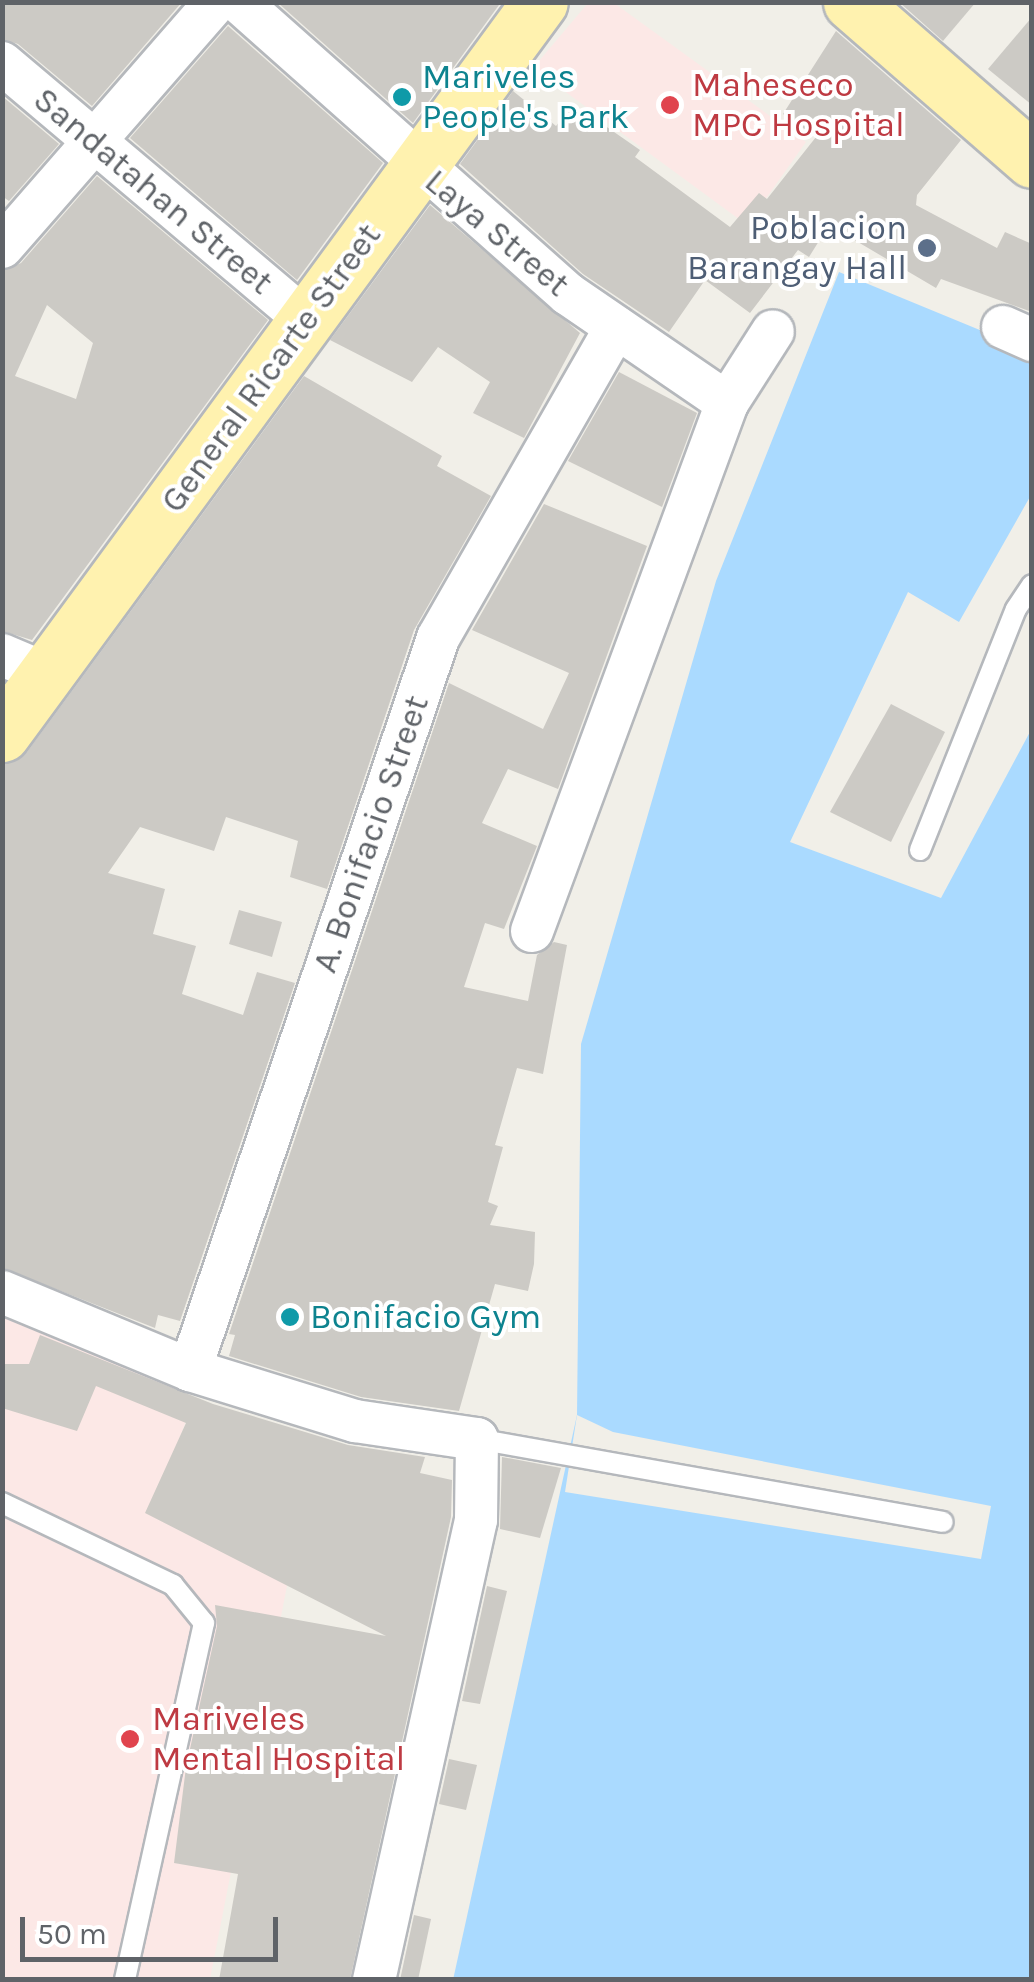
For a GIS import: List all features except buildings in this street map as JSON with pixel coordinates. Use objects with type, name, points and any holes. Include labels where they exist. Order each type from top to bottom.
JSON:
[{"type":"main road","name":"General Ricarte Street","points":[[2,734],[25,665],[304,318],[540,2]]},
{"type":"main road","points":[[851,2],[1030,157]]},
{"type":"street","points":[[2,247],[216,2]]},
{"type":"street","name":"Laya Street","points":[[240,2],[417,166],[616,327],[727,403]]},
{"type":"street","name":"Sandatahan Street","points":[[2,63],[304,318]]},
{"type":"street","name":"A. Bonifacio Street","points":[[190,1370],[438,638],[616,327]]},
{"type":"street","points":[[532,931],[727,403],[773,331]]},
{"type":"street","points":[[4,1296],[190,1370],[355,1421],[477,1439],[476,1520],[374,1980]]},
{"type":"lane","points":[[920,850],[1016,610],[1032,585]]},
{"type":"lane","points":[[477,1439],[943,1522]]},
{"type":"lane","points":[[2,1503],[173,1585],[204,1624],[125,1980]]},
{"type":"shaded area","name":"Maheseco MPC Hospital","points":[[588,3],[614,3],[806,142],[747,225],[533,68]]},
{"type":"shaded area","name":"Mariveles Mental Hospital","points":[[2,1306],[195,1398],[176,1447],[304,1499],[210,1979],[3,1979]]},
{"type":"water","points":[[839,272],[1031,351],[1031,1979],[453,1980],[577,1415],[581,1044],[716,581]]},
{"type":"pier","points":[[1031,495],[1031,730],[941,898],[790,842],[908,592],[959,622]]},
{"type":"pier","points":[[577,1415],[613,1432],[991,1506],[981,1559],[565,1492]]},
{"type":"place","name":"Mariveles People's Park","points":[[402,97]]},
{"type":"place","name":"Maheseco MPC Hospital","points":[[670,105]]},
{"type":"place","name":"Poblacion Barangay Hall","points":[[927,248]]},
{"type":"place","name":"Bonifacio Gym","points":[[290,1317]]},
{"type":"place","name":"Mariveles Mental Hospital","points":[[130,1739]]}]
